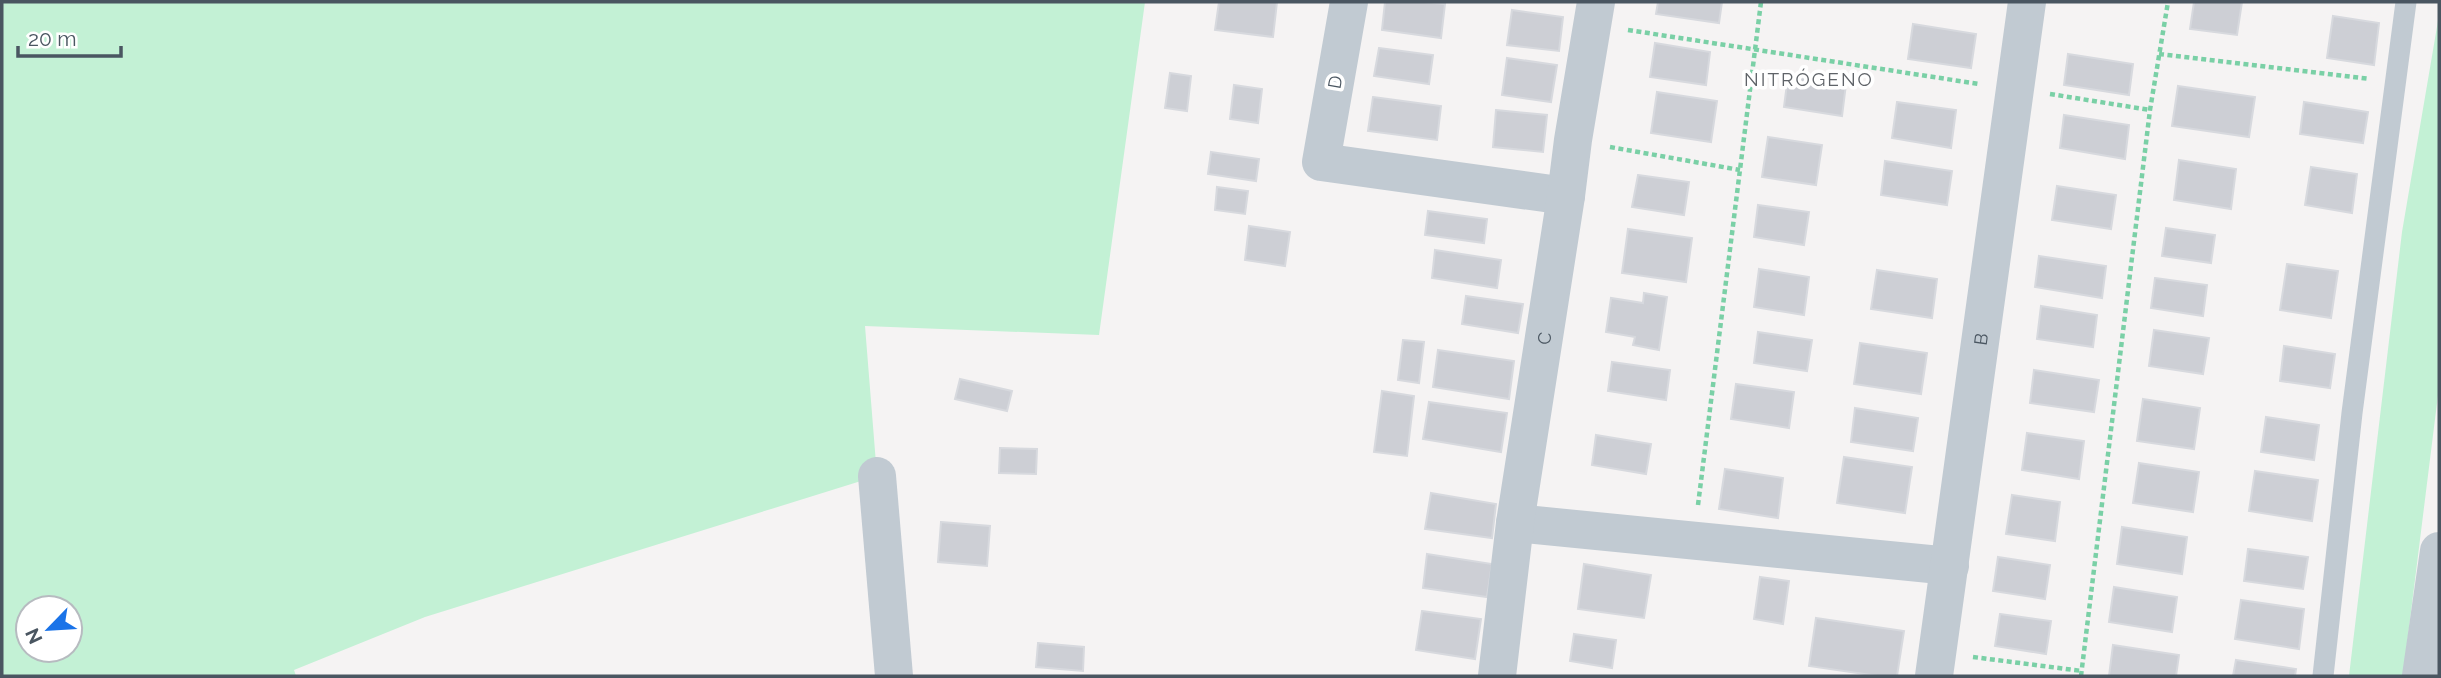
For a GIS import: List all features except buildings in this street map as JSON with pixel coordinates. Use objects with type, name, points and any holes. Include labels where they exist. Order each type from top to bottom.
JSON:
[{"type":"street","name":"D","points":[[1349,2],[1321,162],[1566,197]]},
{"type":"street","name":"B","points":[[1936,664],[2027,2]]},
{"type":"street","name":"C","points":[[1497,676],[1516,523],[1594,13]]},
{"type":"street","points":[[877,476],[894,676]]},
{"type":"street","points":[[1516,523],[1950,566]]},
{"type":"street","points":[[2421,676],[2439,551]]},
{"type":"lane","points":[[2323,676],[2352,413],[2406,2]]},
{"type":"path","points":[[1694,540],[1761,2]]},
{"type":"path","points":[[1936,664],[2081,673],[2150,110],[2168,2]]},
{"type":"path","points":[[1594,13],[1755,50],[2150,110]]},
{"type":"path","points":[[2159,54],[2395,82]]},
{"type":"path","points":[[1573,140],[1740,170]]},
{"type":"green space","points":[[2,2],[1145,2],[1099,335],[865,326],[877,476],[425,617],[294,670],[296,676],[2,676]]},
{"type":"green space","points":[[2439,15],[2439,387],[2403,676],[2349,676],[2402,232]]},
{"type":"district","name":"NITRÓGENO","points":[[1809,79]]}]
